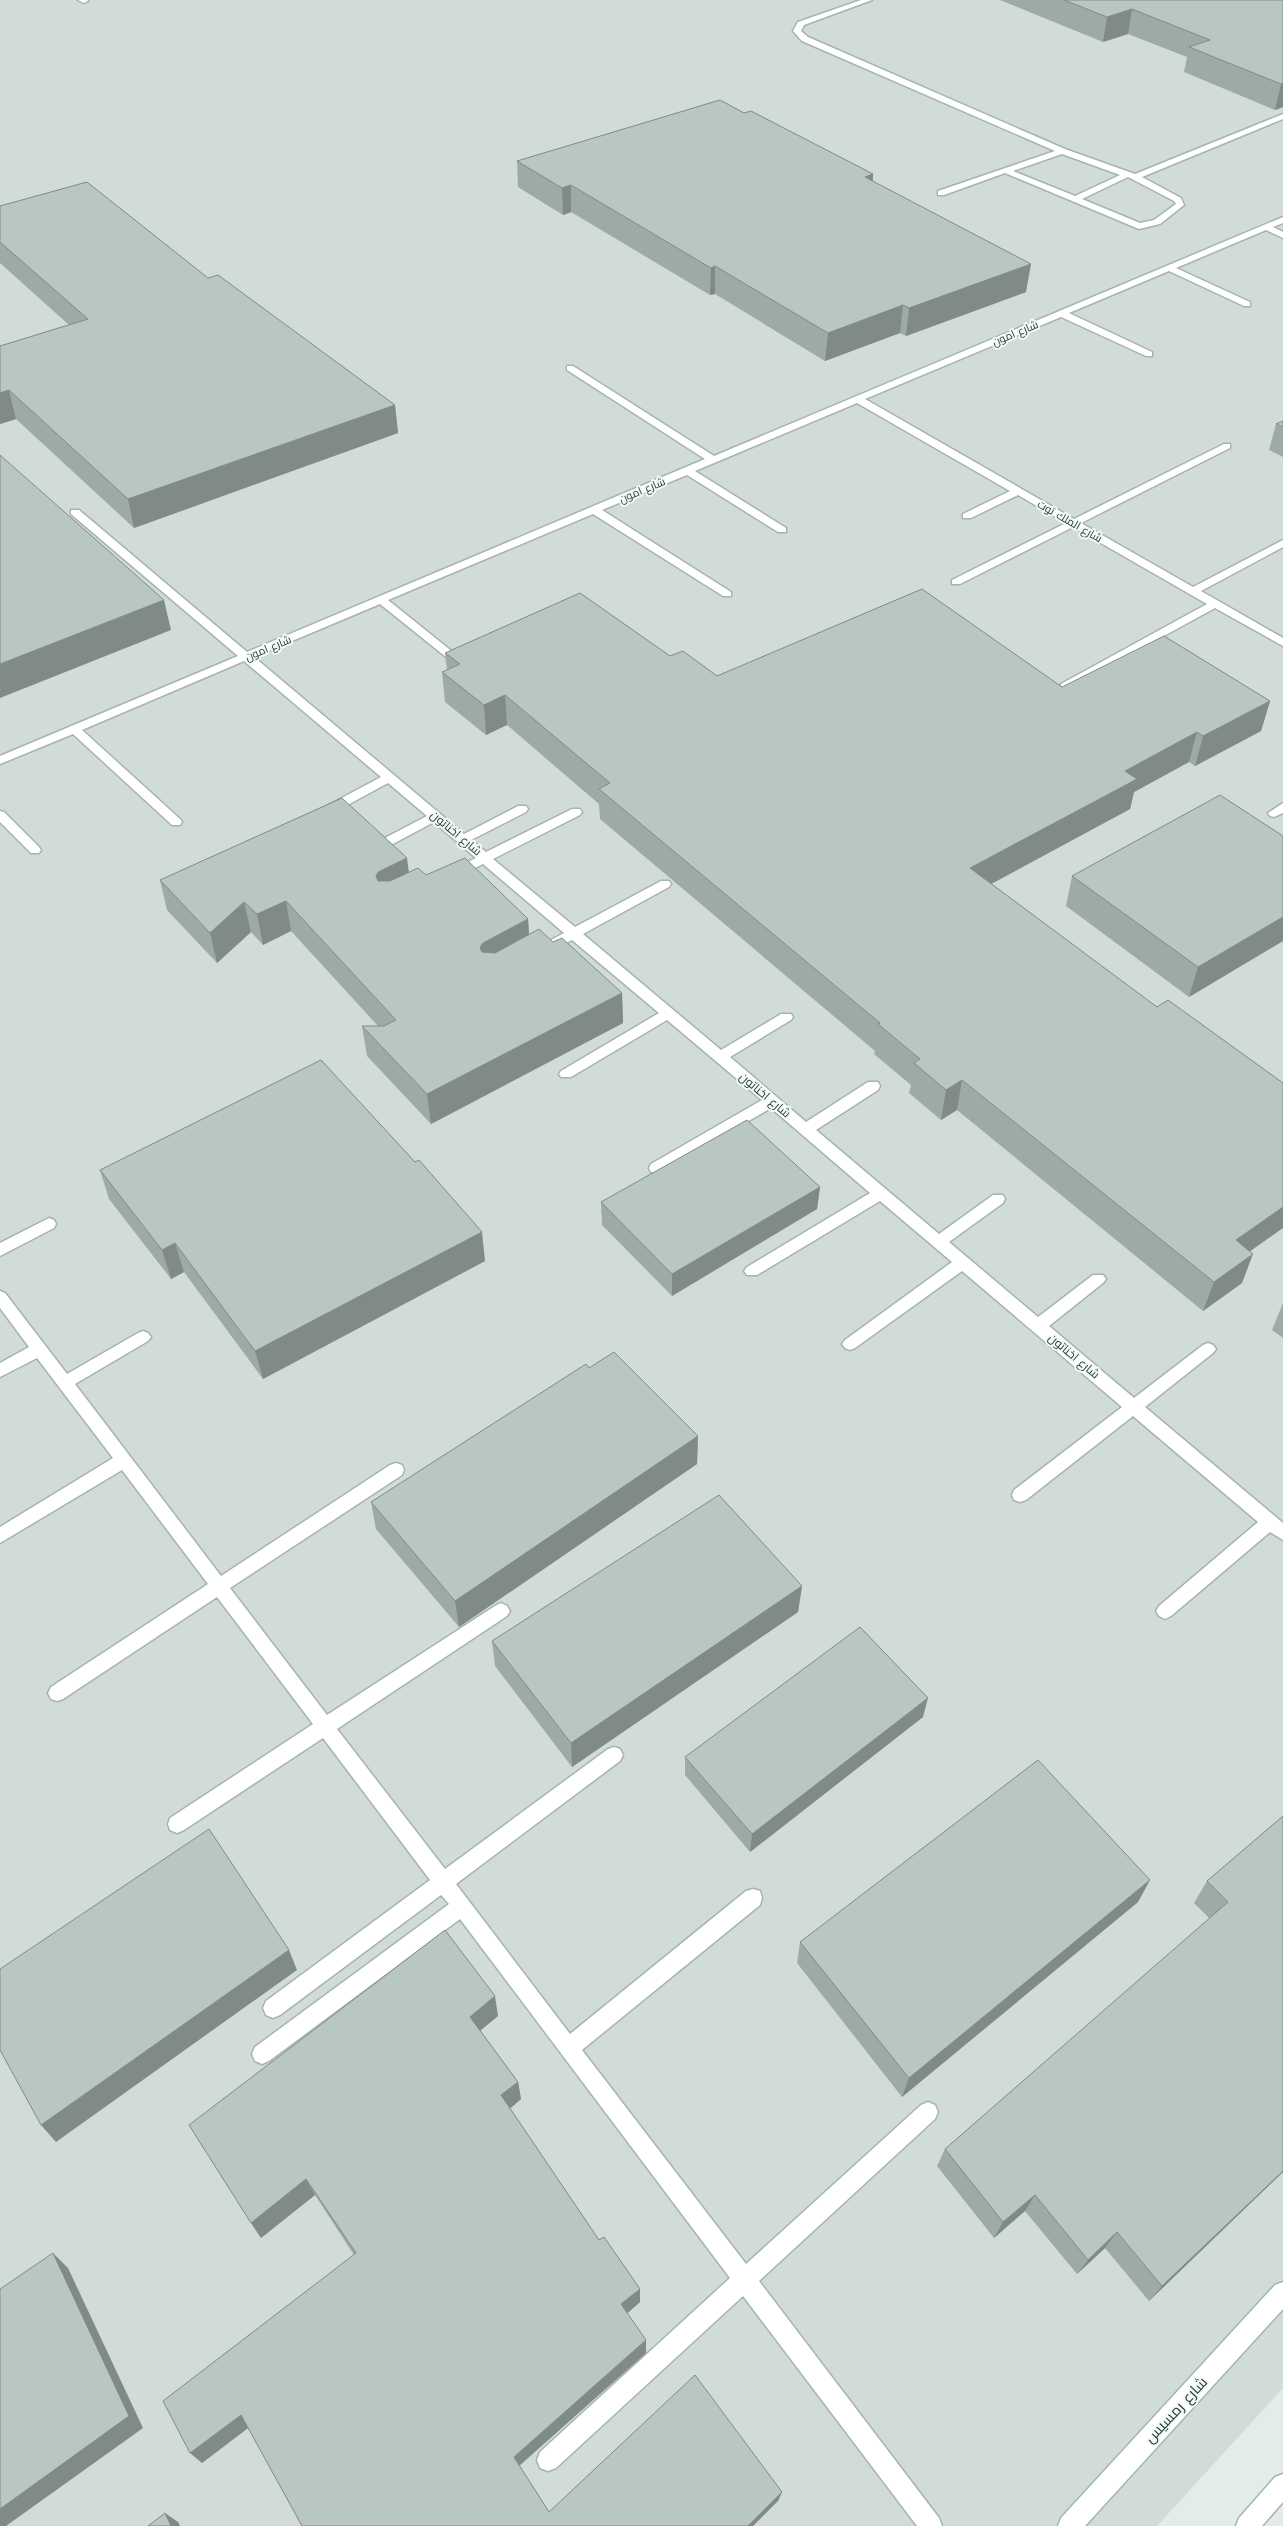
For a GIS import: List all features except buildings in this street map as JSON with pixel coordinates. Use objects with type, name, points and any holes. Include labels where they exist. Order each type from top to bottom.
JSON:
[{"type":"street","points":[[868,0],[801,24],[797,31],[805,39],[1062,151],[1132,176],[1178,200],[1180,205],[1157,222],[1139,226],[1004,170]]},
{"type":"street","points":[[1076,199],[1283,116]]},
{"type":"street","points":[[1268,122],[1283,127]]},
{"type":"street","points":[[941,193],[1062,151]]},
{"type":"street","name":"شارع امون","points":[[0,760],[1283,220]]},
{"type":"street","points":[[1265,227],[1283,235]]},
{"type":"street","points":[[1169,268],[1247,304]]},
{"type":"street","points":[[1061,313],[1149,354]]},
{"type":"street","points":[[570,368],[713,460]]},
{"type":"street","name":"شارع الملك توت","points":[[857,399],[1283,643]]},
{"type":"street","points":[[956,582],[1227,446]]},
{"type":"street","points":[[688,471],[782,530]]},
{"type":"street","points":[[967,516],[1018,491]]},
{"type":"street","points":[[594,510],[727,594]]},
{"type":"street","name":"شارع اخناتون","points":[[75,512],[1277,1527]]},
{"type":"street","points":[[1193,591],[1283,544]]},
{"type":"street","points":[[381,600],[460,663]]},
{"type":"street","points":[[1054,692],[1215,604]]},
{"type":"street","points":[[75,729],[176,822]]},
{"type":"street","points":[[313,818],[390,777]]},
{"type":"street","points":[[463,839],[522,809]]},
{"type":"street","points":[[441,880],[576,812]]},
{"type":"street","points":[[0,815],[35,850]]},
{"type":"street","points":[[384,843],[436,816]]},
{"type":"street","points":[[532,955],[665,884]]},
{"type":"street","points":[[566,1074],[669,1013]]},
{"type":"street","points":[[720,1056],[786,1017]]},
{"type":"street","points":[[806,1129],[873,1086]]},
{"type":"street","points":[[656,1168],[772,1101]]},
{"type":"street","points":[[752,1271],[881,1193]]},
{"type":"street","points":[[938,1242],[998,1199]]},
{"type":"street","points":[[0,1250],[50,1224]]},
{"type":"street","points":[[850,1344],[963,1262]]},
{"type":"street","points":[[1038,1326],[1098,1279]]},
{"type":"street","points":[[0,1297],[930,2526]]},
{"type":"street","points":[[66,1382],[143,1337]]},
{"type":"street","points":[[1020,1495],[1208,1348]]},
{"type":"street","points":[[0,1371],[40,1349]]},
{"type":"street","points":[[0,1536],[124,1460]]},
{"type":"street","points":[[57,1693],[396,1470]]},
{"type":"street","points":[[1165,1611],[1277,1527]]},
{"type":"street","points":[[177,1824],[501,1611]]},
{"type":"street","points":[[272,2008],[614,1755]]},
{"type":"street","points":[[569,2048],[753,1898]]},
{"type":"street","points":[[262,2054],[462,1906]]},
{"type":"street","points":[[548,2460],[928,2112]]},
{"type":"street","name":"شارع رمسيس","points":[[1069,2526],[1283,2294]]},
{"type":"street","points":[[1247,2526],[1283,2485]]},
{"type":"shaded area","points":[[0,0],[1283,0],[1283,2388],[1157,2526],[0,2526]]}]
